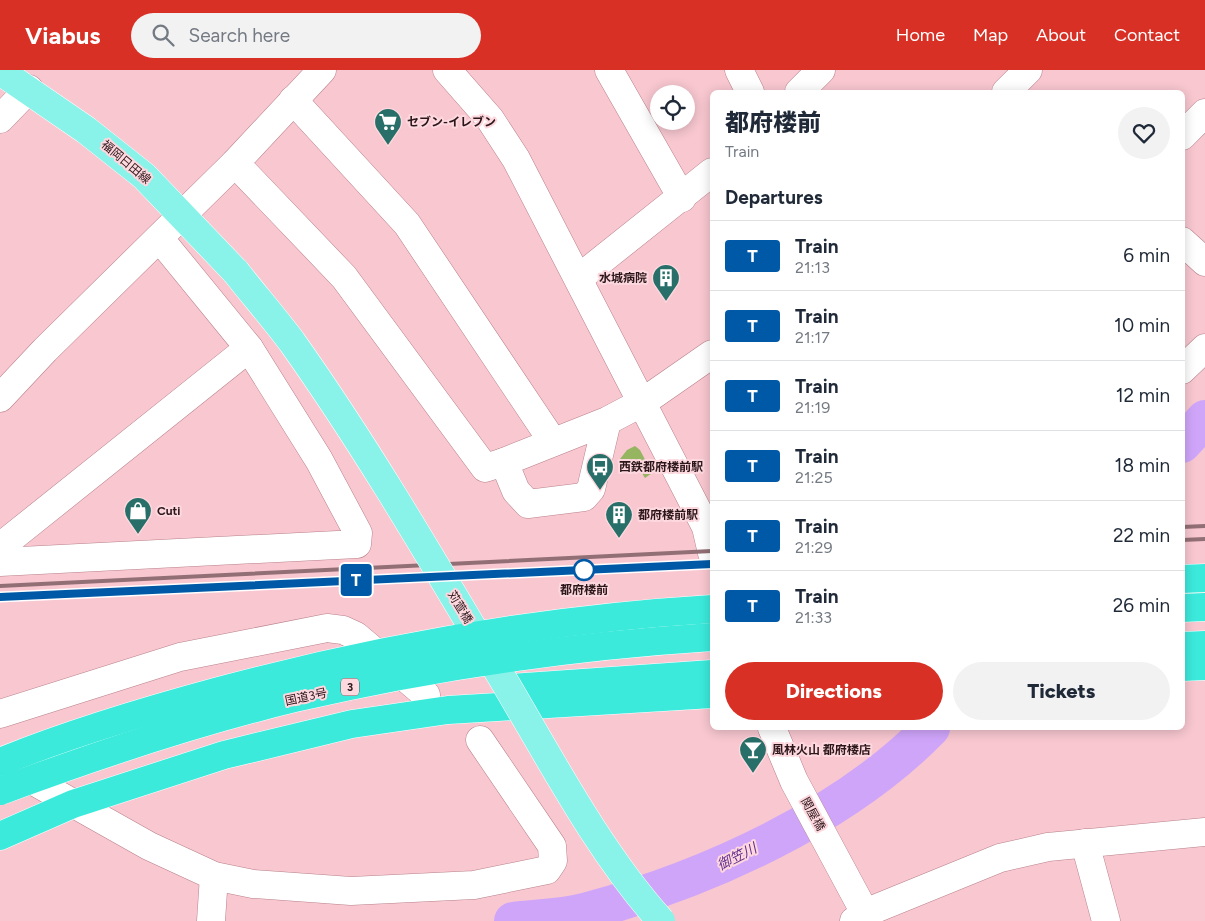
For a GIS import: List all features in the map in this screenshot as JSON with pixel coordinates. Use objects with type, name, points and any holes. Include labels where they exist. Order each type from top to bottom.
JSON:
[{"type":"highway","points":[[1185,579],[1205,578]]},
{"type":"highway","points":[[1185,608],[1205,607]]},
{"type":"highway","name":"3","points":[[0,762],[35,748],[158,708],[288,672],[458,638],[624,614],[710,609]]},
{"type":"highway","name":"国道3号","points":[[0,791],[174,731],[295,698],[480,661],[654,641],[710,637]]},
{"type":"highway","points":[[1185,646],[1205,645]]},
{"type":"highway","points":[[1185,667],[1205,666]]},
{"type":"highway","name":"3","points":[[0,836],[63,799],[137,764],[292,721],[426,695],[710,674]]},
{"type":"highway","name":"3","points":[[0,815],[224,755],[352,724],[448,710],[710,694]]},
{"type":"main road","name":"福岡日田線","points":[[0,71],[86,130],[144,176],[236,272]]},
{"type":"main road","name":"苅萱橋","points":[[236,272],[291,341],[344,421],[580,808],[616,864],[661,921]]},
{"type":"street","points":[[0,398],[45,350],[184,216],[322,70]]},
{"type":"street","points":[[447,70],[490,119],[516,159],[710,535]]},
{"type":"street","points":[[609,70],[682,198]]},
{"type":"street","points":[[739,70],[749,90]]},
{"type":"street","points":[[801,90],[821,70]]},
{"type":"street","points":[[0,119],[29,90]]},
{"type":"street","points":[[294,100],[407,224],[553,442]]},
{"type":"street","points":[[1185,133],[1205,113]]},
{"type":"street","points":[[235,164],[344,277],[485,468],[607,421],[643,402],[710,355]]},
{"type":"street","points":[[579,278],[682,198],[710,174]]},
{"type":"street","points":[[0,562],[357,544],[358,533],[319,460],[249,348],[160,239]]},
{"type":"street","points":[[1185,244],[1205,262]]},
{"type":"street","points":[[0,547],[249,348]]},
{"type":"street","points":[[1185,367],[1205,348]]},
{"type":"street","points":[[504,462],[516,491],[528,504],[584,497],[591,489],[607,421]]},
{"type":"street","points":[[0,714],[180,657],[327,628],[343,630],[356,636],[426,695]]},
{"type":"street","name":"関屋橋","points":[[773,730],[794,781],[831,846],[860,917]]},
{"type":"street","points":[[0,762],[213,882],[351,891],[474,885],[547,870],[553,861],[552,846],[480,740]]},
{"type":"street","points":[[860,917],[1000,858],[1048,846],[1205,832]]},
{"type":"street","points":[[1085,843],[1106,921]]},
{"type":"street","points":[[212,921],[213,882]]},
{"type":"green space","points":[[635,446],[640,450],[652,473],[645,478],[633,459],[627,464],[620,459],[627,450]]},
{"type":"waterway","name":"御笠川","points":[[1185,441],[1205,419]]},
{"type":"waterway","name":"御笠川","points":[[513,921],[588,911],[633,898],[726,863],[816,817],[857,790],[896,760],[929,730]]},
{"type":"railway","points":[[1185,527],[1205,526]]},
{"type":"railway","points":[[1185,540],[1205,539]]},
{"type":"railway","points":[[0,586],[710,551]]},
{"type":"railway","points":[[0,597],[710,564]]},
{"type":"train","name":"T","points":[[0,597],[710,564]]},
{"type":"place","name":"セブン-イレブン","points":[[388,146]]},
{"type":"place","name":"水城病院","points":[[666,302]]},
{"type":"place","name":"西鉄都府楼前駅","points":[[600,491]]},
{"type":"place","name":"Cuti","points":[[138,535]]},
{"type":"place","name":"都府楼前駅","points":[[619,539]]},
{"type":"place","name":"都府楼前","points":[[584,570]]},
{"type":"place","name":"風林火山 都府楼店","points":[[753,774]]}]
